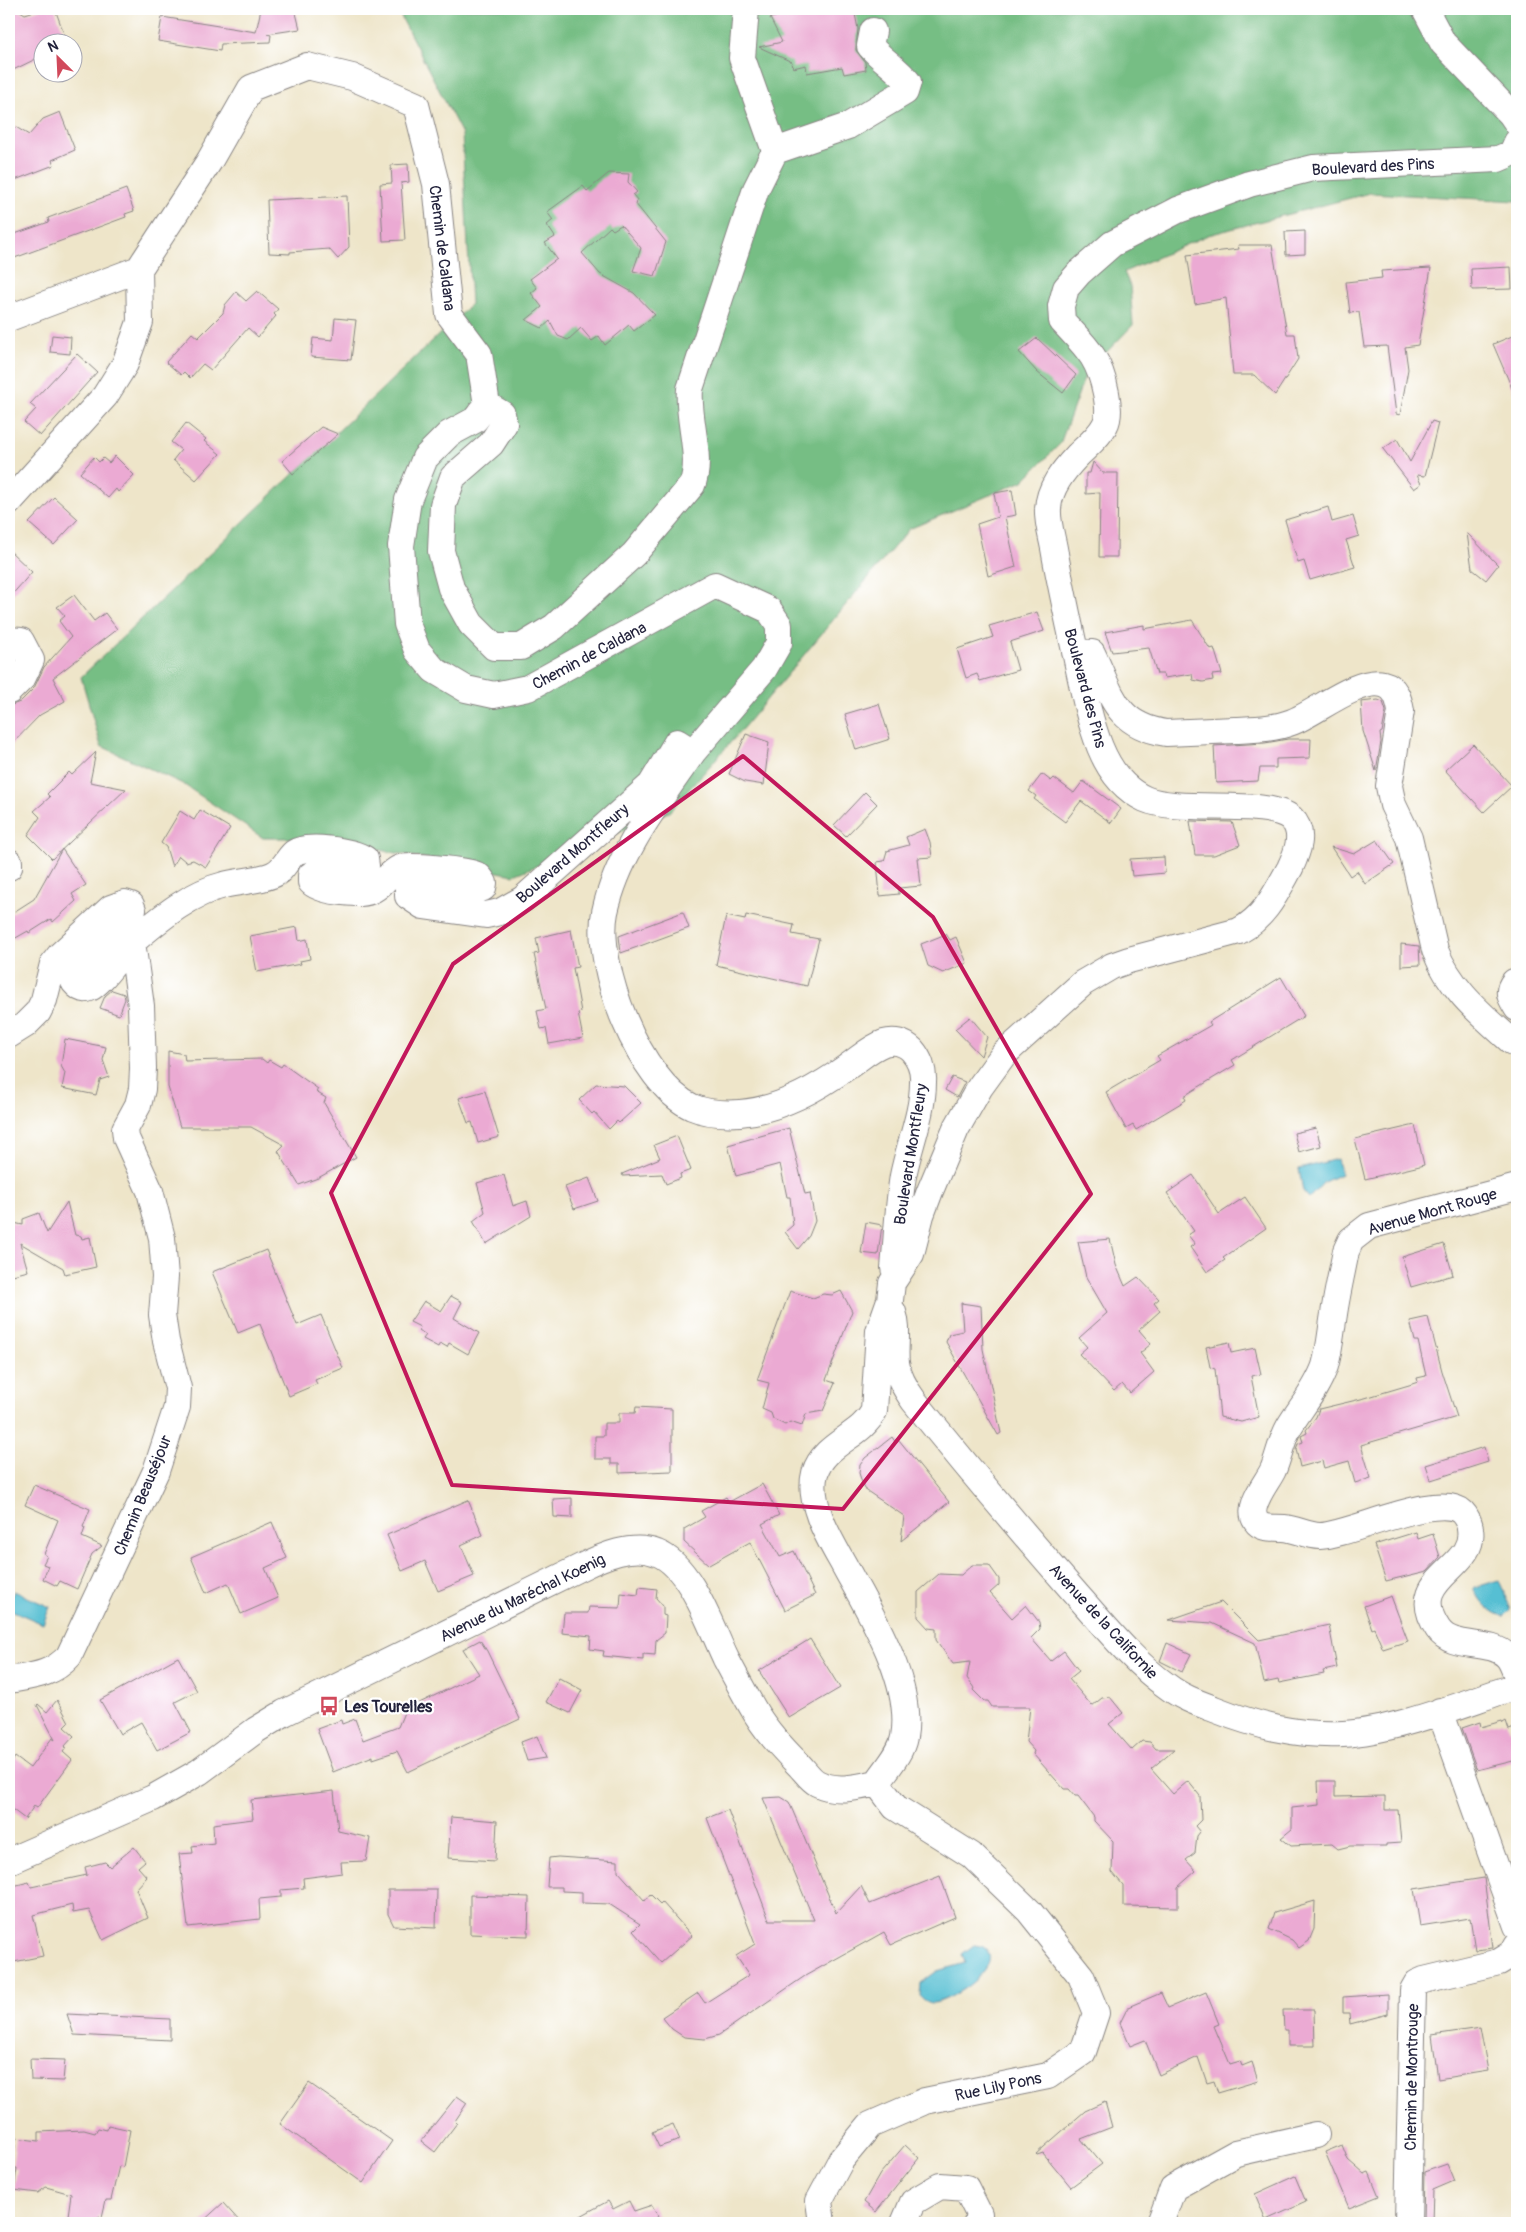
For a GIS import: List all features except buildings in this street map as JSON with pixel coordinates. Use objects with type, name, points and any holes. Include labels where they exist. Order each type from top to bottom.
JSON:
[{"type":"street","points":[[746,9],[742,58],[775,151]]},
{"type":"street","points":[[1425,9],[1443,43],[1517,123]]},
{"type":"street","points":[[487,405],[502,414],[504,424],[491,444],[453,477],[443,505],[442,551],[451,588],[470,624],[494,647],[521,646],[554,627],[634,554],[692,486],[697,473],[688,405],[690,390],[756,189],[775,151],[848,126],[905,92],[908,82],[899,71],[879,57],[870,46],[874,31]]},
{"type":"street","name":"Chemin de Caldana","points":[[139,269],[210,160],[251,88],[307,66],[352,77],[416,105],[436,184],[449,314],[479,354],[487,405],[475,420],[448,434],[425,458],[408,500],[401,546],[403,588],[407,624],[417,650],[434,670],[466,689],[494,695],[520,690],[528,688],[592,654],[716,585],[769,610],[779,625],[779,643],[764,669],[693,752]]},
{"type":"street","name":"Boulevard des Pins","points":[[891,1292],[911,1254],[921,1215],[956,1129],[980,1087],[1004,1054],[1083,983],[1098,974],[1129,960],[1239,931],[1250,925],[1261,916],[1276,893],[1298,849],[1300,838],[1298,828],[1291,818],[1270,810],[1168,804],[1146,800],[1119,781],[1107,764],[1099,746],[1059,580],[1048,510],[1053,486],[1105,425],[1109,405],[1102,372],[1091,352],[1062,321],[1062,306],[1066,288],[1079,272],[1112,244],[1178,210],[1249,184],[1313,168],[1498,159],[1512,153],[1517,142]]},
{"type":"street","points":[[9,318],[139,269],[140,322],[125,364],[105,396],[9,502]]},
{"type":"street","points":[[9,640],[21,640],[31,660],[23,677],[9,691]]},
{"type":"street","points":[[1076,652],[1092,653],[1125,717],[1151,731],[1166,734],[1272,728],[1307,716],[1334,698],[1368,685],[1383,684],[1393,690],[1400,701],[1401,711],[1389,786],[1390,796],[1409,838],[1435,950],[1441,965],[1465,998],[1511,1041],[1517,1044]]},
{"type":"street","name":"Boulevard Montfleury","points":[[9,1035],[25,1025],[38,1012],[44,1000],[53,964],[60,955],[117,904],[125,903],[130,905],[133,910],[124,923],[80,965],[73,977],[77,986],[86,989],[95,985],[132,942],[181,905],[201,893],[222,885],[275,874],[284,866],[292,854],[306,848],[358,854],[365,859],[366,866],[363,872],[357,875],[325,870],[311,875],[311,882],[322,888],[359,893],[369,892],[400,869],[410,866],[464,872],[476,874],[481,878],[484,883],[483,888],[475,892],[464,892],[413,885],[408,888],[408,896],[423,906],[486,914],[500,912],[522,899],[651,785],[677,742],[693,752],[636,837],[617,874],[608,898],[603,920],[603,941],[613,987],[623,1019],[650,1065],[668,1089],[693,1107],[717,1113],[741,1113],[773,1106],[804,1095],[876,1046],[886,1042],[900,1042],[918,1057],[924,1080],[903,1177],[891,1292]]},
{"type":"street","points":[[9,862],[9,867]]},
{"type":"street","name":"Chemin Beauséjour","points":[[9,1680],[46,1673],[56,1668],[69,1656],[156,1471],[177,1407],[178,1388],[166,1341],[162,1315],[165,1277],[162,1238],[150,1191],[126,1138],[125,1129],[138,1105],[142,1089],[143,1068],[141,1006],[132,942]]},
{"type":"street","points":[[1517,982],[1514,982],[1509,988],[1509,994],[1517,1008]]},
{"type":"street","name":"Avenue Mont Rouge","points":[[1517,1187],[1369,1226],[1351,1240],[1346,1251],[1330,1348],[1324,1368],[1316,1386],[1288,1428],[1274,1467],[1255,1502],[1254,1519],[1259,1525],[1266,1528],[1290,1529],[1319,1536],[1333,1534],[1385,1517],[1415,1511],[1443,1507],[1454,1508],[1462,1512],[1470,1525],[1470,1541],[1459,1558],[1435,1583],[1430,1595],[1429,1605],[1432,1618],[1440,1631],[1449,1638],[1462,1643],[1501,1651],[1508,1657],[1517,1676]]},
{"type":"street","points":[[877,1782],[897,1754],[904,1738],[905,1711],[899,1682],[885,1645],[823,1528],[817,1507],[814,1485],[815,1472],[822,1460],[833,1447],[869,1421],[874,1411],[880,1331],[891,1292]]},
{"type":"street","name":"Avenue de la Californie","points":[[891,1292],[896,1321],[896,1362],[905,1389],[914,1402],[1024,1535],[1101,1622],[1167,1687],[1188,1699],[1256,1725],[1292,1732],[1346,1734],[1400,1723],[1517,1686]]},
{"type":"street","name":"Avenue du Maréchal Koenig","points":[[9,1861],[153,1798],[199,1772],[256,1730],[284,1713],[581,1566],[602,1556],[644,1550],[658,1553],[672,1562],[685,1579],[700,1600],[726,1658],[758,1717],[790,1756],[817,1783],[842,1789],[877,1782]]},
{"type":"street","points":[[1440,1711],[1517,1926]]},
{"type":"street","name":"Rue Lily Pons","points":[[822,2223],[819,2201],[841,2160],[870,2125],[925,2101],[1048,2076],[1083,2052],[1096,2013],[1081,1976],[1029,1910],[971,1855],[895,1806],[877,1782]]},
{"type":"street","name":"Chemin de Montrouge","points":[[1408,2223],[1413,1990],[1417,1983],[1424,1980],[1499,1962],[1512,1954],[1517,1945]]},
{"type":"street","points":[[1160,2223],[1173,2188],[1236,2153],[1316,2135]]},
{"type":"street","points":[[904,2223],[913,2202],[940,2186],[966,2188],[979,2214],[976,2223]]},
{"type":"highlighted area","points":[[743,756],[933,917],[1091,1194],[843,1509],[452,1485],[331,1193],[453,964]]},
{"type":"green space","points":[[397,9],[1517,9],[1517,201],[1370,193],[1208,235],[1124,272],[1130,286],[1133,325],[1086,373],[1060,444],[1023,481],[909,529],[738,734],[669,812],[514,875],[316,838],[263,838],[183,784],[101,746],[81,677],[471,304],[462,134]]},
{"type":"water","points":[[1337,1159],[1341,1174],[1324,1182],[1309,1198],[1303,1191],[1299,1169]]},
{"type":"water","points":[[1499,1580],[1511,1610],[1505,1616],[1490,1610],[1473,1588]]},
{"type":"water","points":[[14,1591],[50,1607],[43,1624],[9,1609],[9,1602]]},
{"type":"water","points":[[974,1945],[984,1947],[987,1950],[989,1962],[970,1985],[950,1997],[934,2003],[920,1996],[921,1983],[937,1971],[965,1963],[962,1954]]},
{"type":"place","name":"Les Tourelles","points":[[329,1706]]}]
